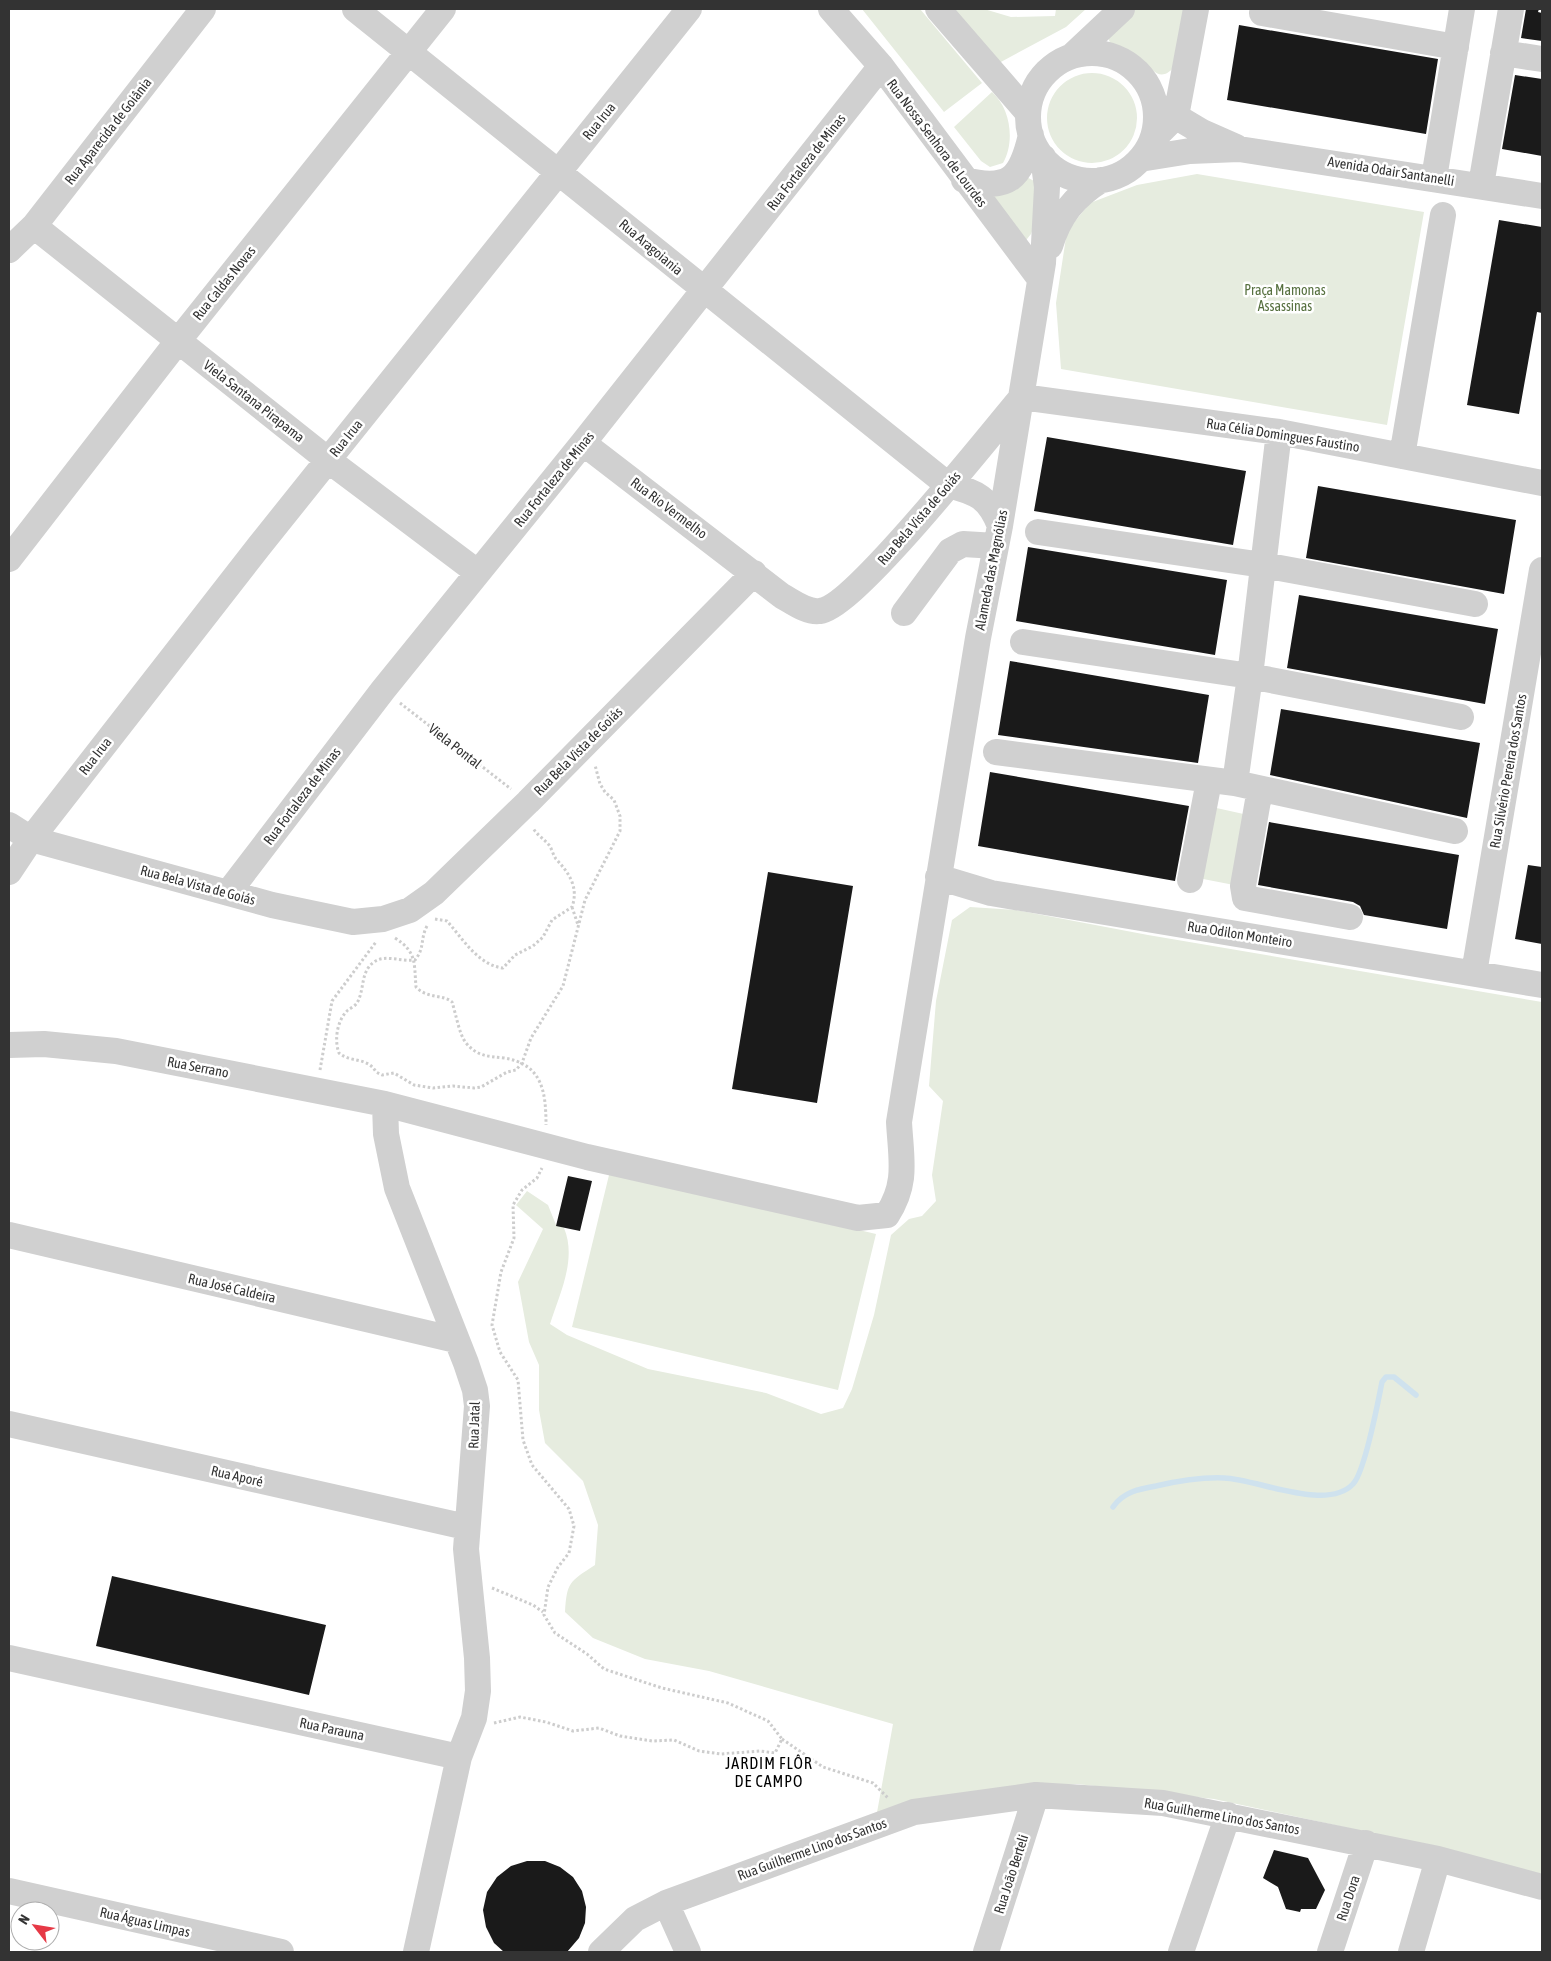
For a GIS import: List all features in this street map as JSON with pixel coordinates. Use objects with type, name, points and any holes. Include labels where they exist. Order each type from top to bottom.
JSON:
[{"type":"street","name":"Rua Aparecida de Goiânia","points":[[9,250],[34,226],[203,9]]},
{"type":"street","name":"Rua Aragoiania","points":[[355,9],[559,170],[704,291],[948,485],[979,496],[992,508],[998,536]]},
{"type":"street","name":"Rua Caldas Novas","points":[[9,559],[178,341],[444,9]]},
{"type":"street","name":"Rua Irua","points":[[9,872],[30,840],[328,460],[690,9]]},
{"type":"street","name":"Rua Nossa Senhora de Lourdes","points":[[831,9],[881,66],[964,180],[1042,271]]},
{"type":"street","points":[[938,9],[1034,135],[1059,172],[1079,179],[1101,180]]},
{"type":"street","points":[[1042,271],[1047,188],[1034,135],[1033,94],[1042,77],[1056,64],[1074,55],[1122,9]]},
{"type":"street","points":[[1042,271],[1058,223],[1077,197],[1101,180],[1122,173],[1147,149],[1165,110],[1196,9]]},
{"type":"street","points":[[1434,178],[1462,9]]},
{"type":"street","points":[[1481,186],[1510,9]]},
{"type":"street","points":[[1262,13],[1456,47]]},
{"type":"street","points":[[1074,55],[1095,52],[1122,60],[1134,68],[1148,84],[1165,110],[1239,149]]},
{"type":"street","points":[[1503,53],[1542,59]]},
{"type":"street","name":"Rua Fortaleza de Minas","points":[[228,893],[383,690],[583,443],[881,66]]},
{"type":"street","points":[[964,180],[996,185],[1008,181],[1019,169],[1034,135]]},
{"type":"street","points":[[1147,149],[1183,152],[1239,149]]},
{"type":"street","name":"Avenida Odair Santanelli","points":[[1239,149],[1542,196]]},
{"type":"street","points":[[1402,456],[1443,215]]},
{"type":"street","name":"Viela Santana Pirapama","points":[[34,226],[328,460],[477,572]]},
{"type":"street","name":"Alameda das Magnólias","points":[[546,1146],[858,1218],[887,1215],[898,1199],[902,1183],[899,1122],[978,638],[998,536],[1042,271]]},
{"type":"street","name":"Rua Célia Domingues Faustino","points":[[1022,398],[1279,432],[1542,483]]},
{"type":"street","name":"Rua Bela Vista de Goiás","points":[[30,840],[272,905],[353,922],[383,919],[410,910],[434,893],[523,806],[754,573],[782,596],[802,608],[820,611],[834,606],[865,580],[1022,398]]},
{"type":"street","points":[[1190,880],[1222,782],[1250,676],[1279,432]]},
{"type":"street","name":"Rua Rio Vermelho","points":[[583,443],[754,573]]},
{"type":"street","points":[[9,531],[22,531],[35,525]]},
{"type":"street","points":[[1038,532],[1263,565],[1475,604]]},
{"type":"street","points":[[904,613],[950,551],[963,544],[998,536]]},
{"type":"street","name":"Rua Silvério Pereira dos Santos","points":[[1474,973],[1542,570]]},
{"type":"street","points":[[1023,642],[1250,676],[1462,716]]},
{"type":"street","points":[[996,752],[1222,782],[1455,831]]},
{"type":"street","points":[[1260,789],[1243,886],[1245,898],[1350,917]]},
{"type":"street","points":[[9,825],[30,840]]},
{"type":"street","name":"Rua Odilon Monteiro","points":[[938,878],[991,893],[1542,984]]},
{"type":"street","name":"Rua Serrano","points":[[9,1045],[44,1044],[116,1051],[385,1104],[546,1146]]},
{"type":"street","name":"Rua Jatal","points":[[385,1104],[386,1134],[397,1188],[475,1390],[477,1406],[466,1527],[468,1578],[478,1667],[478,1691],[474,1718],[460,1757]]},
{"type":"street","name":"Rua José Caldeira","points":[[9,1235],[456,1340]]},
{"type":"street","name":"Rua Aporé","points":[[9,1424],[466,1527]]},
{"type":"street","name":"Rua Parauna","points":[[9,1658],[460,1757]]},
{"type":"street","points":[[416,1952],[460,1757]]},
{"type":"street","name":"Rua Guilherme Lino dos Santos","points":[[601,1952],[635,1919],[666,1903],[914,1812],[1036,1795],[1163,1803],[1366,1843],[1438,1859],[1542,1887]]},
{"type":"street","name":"Rua João Berteli","points":[[986,1952],[1036,1795]]},
{"type":"street","points":[[1181,1952],[1228,1815]]},
{"type":"street","name":"Rua Dora","points":[[1330,1952],[1366,1843]]},
{"type":"street","points":[[1411,1952],[1438,1859]]},
{"type":"street","name":"Rua Águas Limpas","points":[[9,1891],[281,1952]]},
{"type":"street","points":[[666,1903],[688,1952]]},
{"type":"path","name":"Viela Pontal","points":[[383,690],[523,806],[555,858],[562,864],[572,879],[574,893],[572,907],[578,925]]},
{"type":"path","points":[[572,907],[552,920],[547,926],[543,937],[533,946],[515,955],[503,968],[494,966],[478,957],[447,921],[434,919],[428,924],[423,933],[422,950],[415,960],[403,962],[385,957],[375,961],[365,971],[356,1004],[343,1016],[337,1033],[336,1044],[339,1053],[351,1060],[366,1062],[382,1075],[394,1073],[414,1085],[433,1088],[453,1086],[481,1087],[506,1072],[516,1070],[522,1063],[531,1038],[562,986],[584,900],[620,831],[620,816],[614,800],[605,792],[600,784],[594,762],[585,745]]},
{"type":"path","points":[[316,1090],[332,1001],[378,938]]},
{"type":"path","points":[[403,943],[411,951],[415,960],[416,987],[424,994],[449,999],[452,1002],[465,1042],[484,1057],[505,1058],[522,1063],[535,1071],[543,1087],[546,1113],[546,1146],[542,1168],[537,1178],[522,1190],[513,1205],[514,1238],[501,1272],[492,1325],[500,1352],[518,1380],[523,1440],[532,1465],[569,1510],[574,1526],[572,1545],[548,1587],[543,1612]]},
{"type":"path","points":[[468,1578],[533,1605],[543,1612],[555,1633],[587,1654],[604,1669],[662,1688],[728,1703],[768,1721],[782,1738],[823,1767],[873,1783],[887,1796],[896,1819]]},
{"type":"path","points":[[474,1718],[498,1723],[520,1717],[546,1722],[573,1731],[599,1728],[620,1736],[652,1741],[674,1740],[700,1751],[721,1754],[760,1751],[775,1754],[782,1738]]},
{"type":"green space","points":[[862,9],[920,9],[982,83],[944,112]]},
{"type":"green space","points":[[954,9],[984,9],[1011,17],[1055,16],[1056,9],[1086,9],[1066,27],[999,63]]},
{"type":"green space","points":[[1133,9],[1186,9],[1175,66],[1166,74],[1157,74],[1136,55],[1110,43],[1108,37]]},
{"type":"green space","points":[[1092,73],[1109,77],[1124,86],[1133,101],[1137,118],[1133,135],[1124,150],[1109,159],[1092,163],[1075,159],[1060,150],[1051,135],[1047,118],[1051,101],[1060,86],[1075,77]]},
{"type":"green space","points":[[992,92],[1007,116],[1010,136],[1007,155],[1003,163],[990,167],[981,161],[954,127]]},
{"type":"green space","name":"Praça Mamonas Assassinas","points":[[1197,174],[1424,212],[1387,425],[1061,369],[1056,303],[1067,231],[1090,203],[1137,185]]},
{"type":"green space","points":[[1023,175],[1034,181],[1040,208],[1031,234],[1023,244],[984,193]]},
{"type":"green space","points":[[1212,807],[1248,815],[1234,885],[1198,878]]},
{"type":"green space","points":[[970,907],[1016,910],[1148,935],[1542,1002],[1542,1874],[1353,1829],[1214,1799],[1077,1784],[983,1791],[876,1818],[893,1724],[709,1671],[645,1659],[593,1638],[565,1612],[567,1594],[571,1584],[595,1565],[598,1525],[583,1481],[545,1443],[539,1410],[539,1365],[529,1342],[518,1282],[543,1229],[516,1205],[527,1191],[548,1205],[556,1225],[564,1228],[568,1240],[568,1264],[566,1276],[550,1324],[567,1335],[648,1369],[766,1393],[821,1414],[843,1408],[852,1389],[874,1315],[891,1235],[909,1219],[922,1216],[936,1201],[932,1175],[943,1101],[929,1086],[936,1001],[952,920]]},
{"type":"green space","points":[[610,1171],[876,1234],[838,1390],[572,1327]]},
{"type":"building","points":[[1526,9],[1539,9],[1538,12],[1542,13],[1542,41],[1521,38]]},
{"type":"building","points":[[1239,25],[1438,59],[1426,134],[1227,100]]},
{"type":"building","points":[[1515,75],[1542,79],[1542,156],[1502,149]]},
{"type":"building","points":[[1499,220],[1542,227],[1542,313],[1537,312],[1519,414],[1467,405]]},
{"type":"building","points":[[1047,437],[1246,471],[1233,545],[1034,511]]},
{"type":"building","points":[[1318,486],[1516,520],[1504,594],[1306,558]]},
{"type":"building","points":[[1028,547],[1227,580],[1215,655],[1016,621]]},
{"type":"building","points":[[1299,595],[1498,629],[1485,704],[1287,668]]},
{"type":"building","points":[[1010,661],[1209,695],[1198,763],[998,735]]},
{"type":"building","points":[[1281,709],[1480,743],[1467,818],[1270,775]]},
{"type":"building","points":[[990,772],[1189,806],[1175,881],[978,846]]},
{"type":"building","points":[[1269,822],[1459,855],[1447,929],[1364,915],[1360,906],[1353,902],[1258,885]]},
{"type":"building","points":[[1528,865],[1542,867],[1542,944],[1515,939]]},
{"type":"building","points":[[768,872],[853,886],[817,1103],[732,1089]]},
{"type":"building","points":[[568,1176],[592,1181],[580,1231],[556,1226]]},
{"type":"building","points":[[112,1576],[326,1625],[309,1695],[96,1646]]},
{"type":"building","points":[[1274,1850],[1308,1858],[1325,1890],[1316,1909],[1301,1909],[1300,1912],[1286,1909],[1278,1887],[1263,1878]]},
{"type":"building","points":[[527,1861],[545,1861],[560,1867],[573,1877],[582,1891],[586,1907],[585,1923],[579,1938],[567,1952],[504,1952],[494,1943],[486,1927],[483,1910],[487,1892],[497,1877],[511,1866]]},
{"type":"waterway","points":[[1113,1507],[1122,1498],[1138,1490],[1207,1478],[1238,1480],[1309,1495],[1327,1495],[1341,1492],[1353,1484],[1358,1477],[1370,1436],[1382,1382],[1386,1377],[1394,1377],[1416,1395]]},
{"type":"district","name":"JARDIM FLÔR DE CAMPO","points":[[769,1772]]}]
